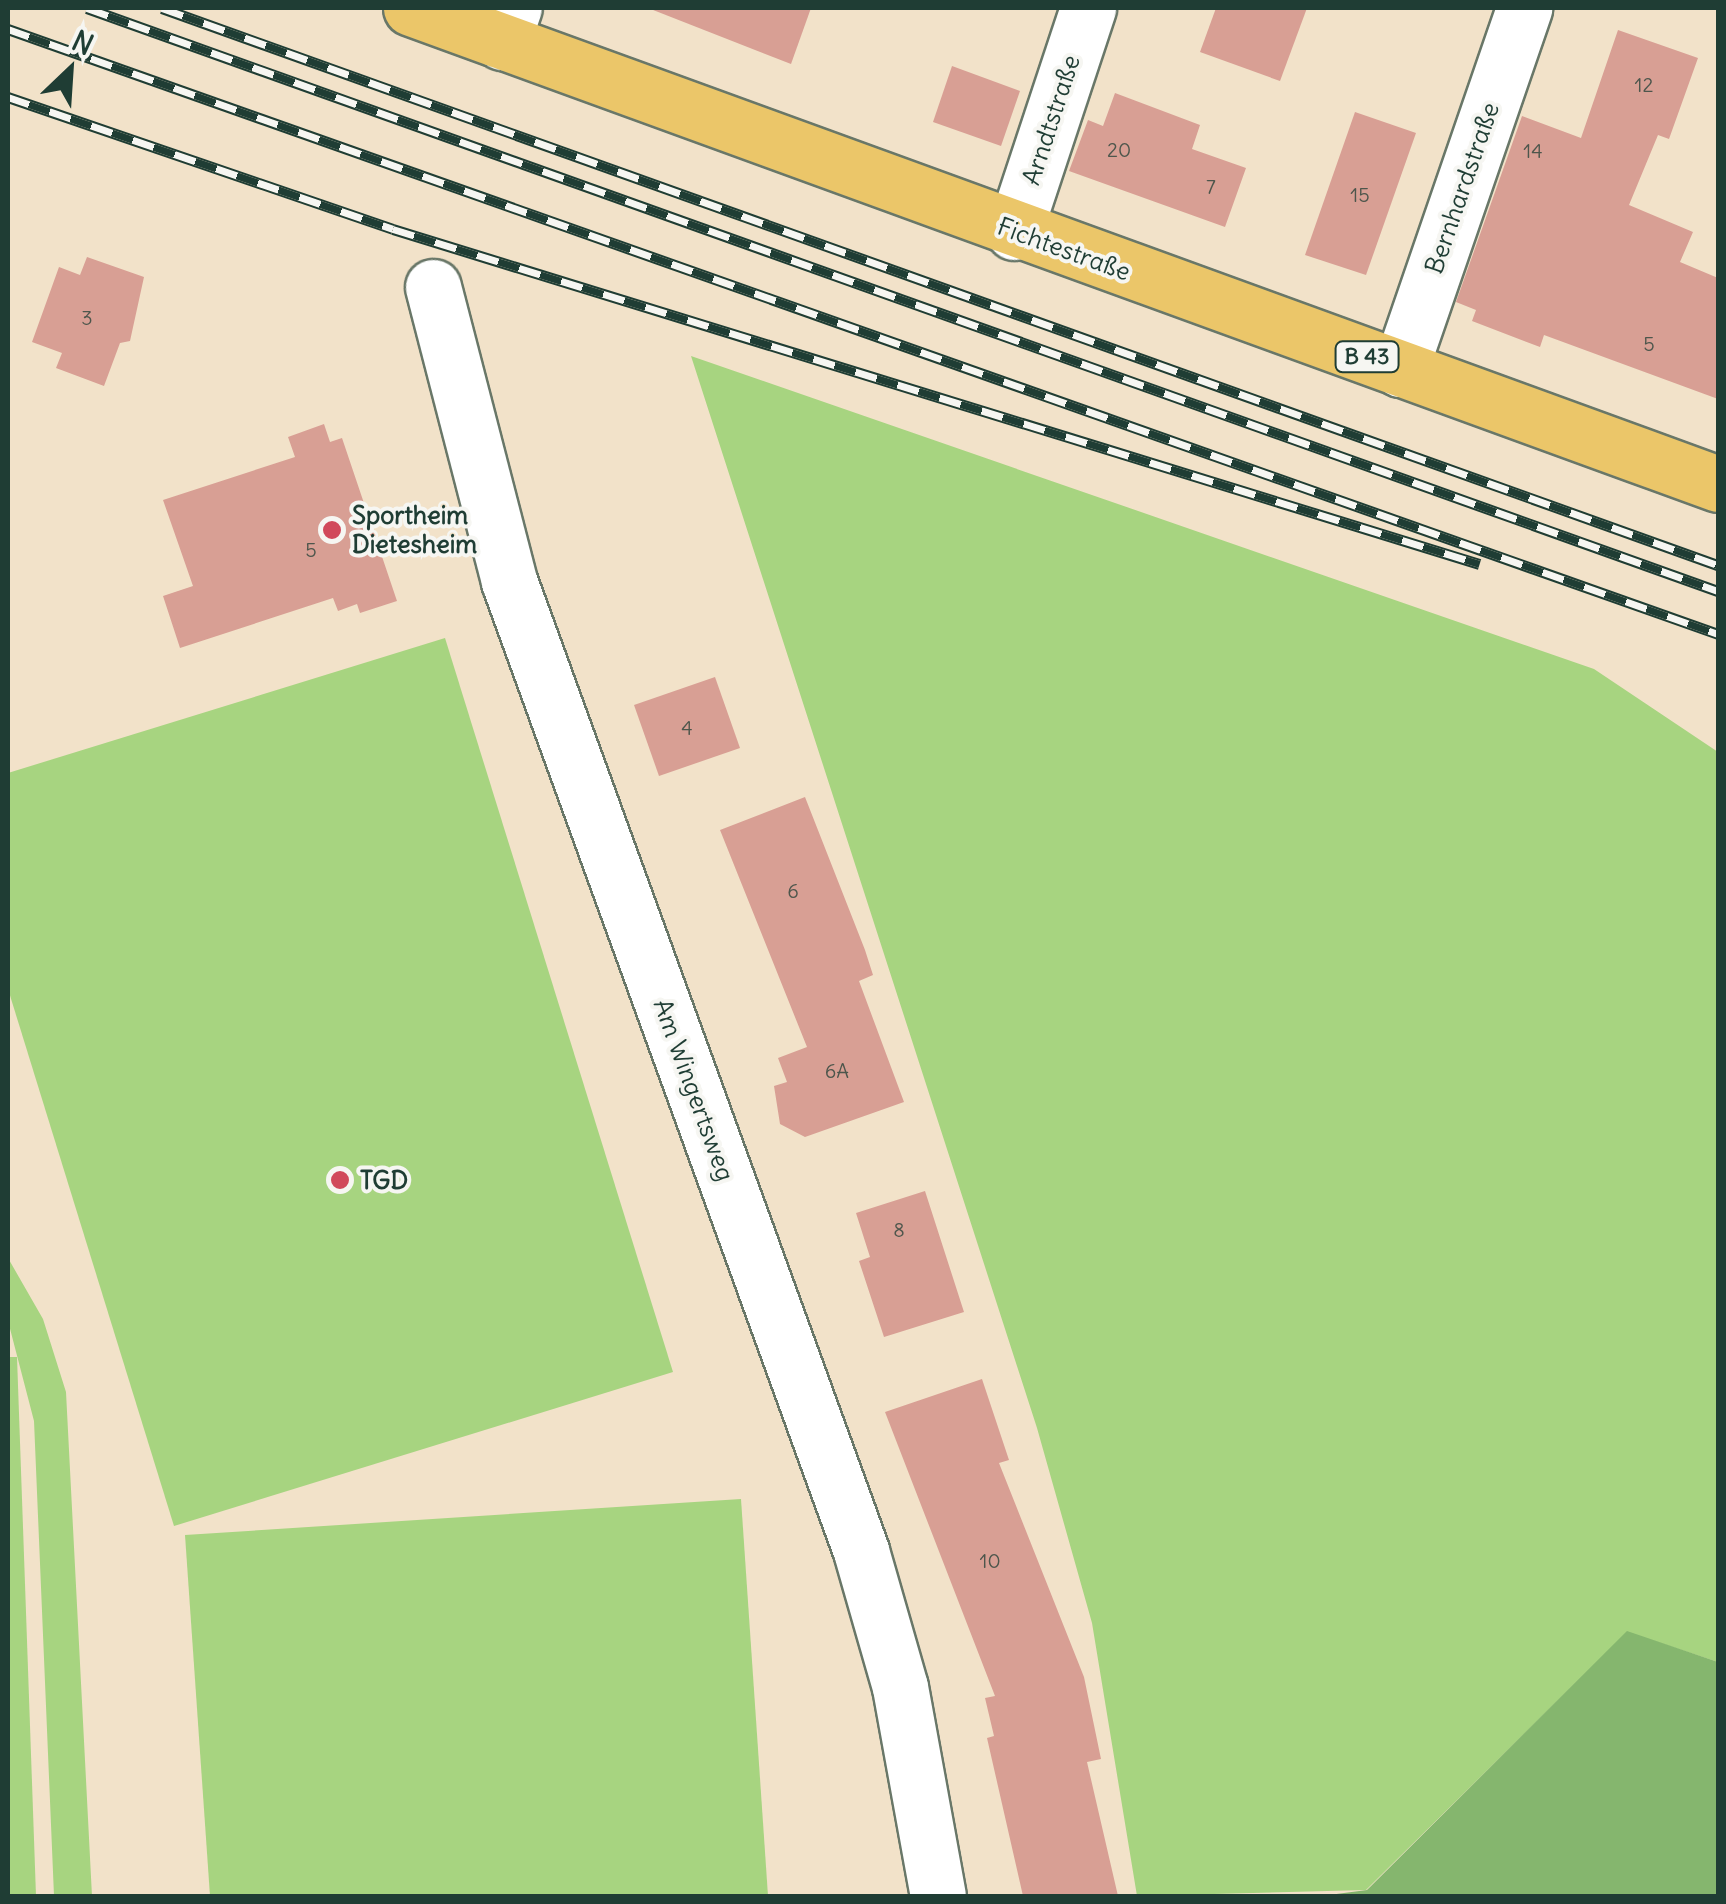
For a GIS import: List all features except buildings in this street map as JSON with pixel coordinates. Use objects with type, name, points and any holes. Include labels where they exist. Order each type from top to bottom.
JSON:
[{"type":"main road","name":"Fichtestraße","points":[[411,8],[508,25],[1014,232],[1718,484]]},
{"type":"street","name":"Arndtstraße","points":[[1014,232],[1088,8]]},
{"type":"street","name":"Bernhardstraße","points":[[1400,369],[1524,8]]},
{"type":"street","name":"Am Wingertsweg","points":[[433,287],[510,581],[866,1569],[900,1687],[938,1896]]},
{"type":"green space","points":[[691,356],[1594,669],[1718,752],[1718,1662],[1627,1632],[1366,1890],[1137,1896],[1092,1623],[1037,1428]]},
{"type":"green space","name":"TGD","points":[[445,638],[673,1372],[174,1526],[8,989],[8,773]]},
{"type":"green space","points":[[8,1258],[43,1319],[66,1392],[92,1896],[54,1896],[34,1421],[8,1321]]},
{"type":"green space","points":[[8,1357],[17,1357],[36,1896],[8,1896]]},
{"type":"green space","points":[[741,1499],[768,1896],[210,1896],[185,1535]]},
{"type":"green space","points":[[1627,1631],[1718,1662],[1718,1896],[1321,1896],[1367,1890]]},
{"type":"railway","points":[[87,8],[1718,591]]},
{"type":"railway","points":[[162,8],[1718,565]]},
{"type":"railway","points":[[8,29],[1718,634]]},
{"type":"railway","points":[[8,97],[393,229],[1480,564]]},
{"type":"place","name":"Sportheim Dietesheim","points":[[332,530]]},
{"type":"place","name":"TGD","points":[[340,1180]]}]
